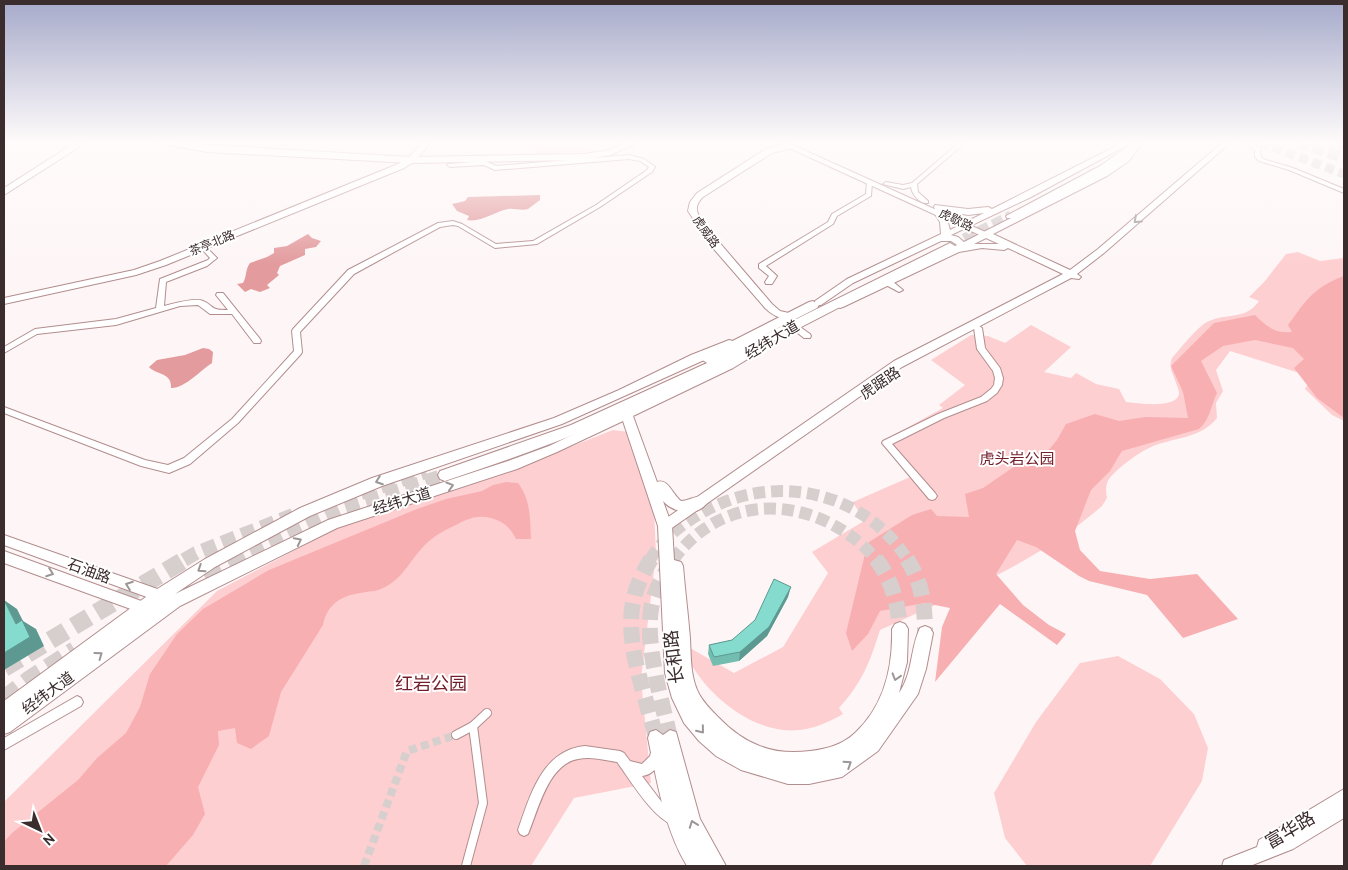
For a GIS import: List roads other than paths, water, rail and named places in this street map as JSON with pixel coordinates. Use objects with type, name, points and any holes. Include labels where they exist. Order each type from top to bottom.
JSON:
[{"type":"main road","points":[[4,192],[19,183]]},
{"type":"main road","name":"虎歇路","points":[[871,183],[937,209],[989,234]]},
{"type":"main road","name":"虎歇路","points":[[883,183],[937,209]]},
{"type":"main road","points":[[1007,216],[1067,183]]},
{"type":"main road","points":[[1007,216],[1074,183]]},
{"type":"main road","name":"经纬大道","points":[[4,711],[150,610],[175,601],[333,524],[512,465],[553,449],[631,413],[754,351],[776,329],[947,242]]},
{"type":"main road","points":[[444,471],[583,418],[657,384],[750,336],[776,329]]},
{"type":"main road","points":[[444,471],[534,445],[594,420],[732,357],[776,329]]},
{"type":"main road","name":"经纬大道","points":[[4,726],[150,610],[158,596],[210,563],[305,512],[377,482],[558,421],[623,393],[695,358],[750,336]]},
{"type":"main road","name":"长和路","points":[[631,413],[669,526],[673,673],[680,698],[690,717],[705,735],[722,750],[741,761],[788,775],[809,775],[836,771],[857,758],[872,745],[912,688],[925,633]]},
{"type":"main road","name":"长和路","points":[[631,413],[661,486],[669,526],[684,671],[691,696],[715,727],[743,751],[766,759],[786,762],[808,760],[830,756],[847,749],[860,739],[876,722],[894,684],[900,664],[902,647],[900,629]]},
{"type":"main road","points":[[661,486],[668,498],[680,506],[687,507],[701,501]]},
{"type":"main road","points":[[244,546],[235,553],[233,560],[238,564],[254,563]]},
{"type":"main road","points":[[663,738],[679,824],[693,860],[698,866]]},
{"type":"main road","points":[[663,738],[681,785],[693,827],[707,854],[717,866]]},
{"type":"street","name":"茶亭北路","points":[[4,301],[136,272],[361,183]]},
{"type":"street","points":[[4,410],[150,465],[169,469],[187,461],[234,421],[298,352],[296,331],[350,272],[445,223],[460,225],[495,246],[535,243],[598,206],[632,183]]},
{"type":"street","name":"虎威路","points":[[715,183],[692,198],[688,210],[689,215],[713,249],[772,314],[776,329]]},
{"type":"street","name":"虎威路","points":[[719,183],[700,195],[693,202],[692,210],[695,218],[715,246],[775,312],[792,321]]},
{"type":"street","points":[[769,282],[773,276],[766,272],[762,266],[831,223],[834,215],[868,195],[870,183]]},
{"type":"street","name":"虎踞路","points":[[669,526],[895,373],[1075,274],[1095,261],[1101,252],[1180,183]]},
{"type":"street","points":[[1323,183],[1344,192]]},
{"type":"street","points":[[886,184],[903,187],[914,184],[915,193],[926,202]]},
{"type":"street","points":[[937,209],[1007,216]]},
{"type":"street","points":[[937,209],[944,218],[947,242]]},
{"type":"street","points":[[818,307],[854,300],[889,283],[947,242],[968,223],[1007,216]]},
{"type":"street","points":[[947,242],[989,234],[1007,216]]},
{"type":"street","points":[[1007,216],[1005,234],[1020,249]]},
{"type":"street","name":"虎歇路","points":[[989,234],[1075,274]]},
{"type":"street","points":[[947,242],[1020,249]]},
{"type":"street","points":[[160,310],[163,281],[190,268],[211,262],[214,258],[203,247]]},
{"type":"street","name":"虎踞路","points":[[669,526],[701,501],[898,364],[920,351],[1075,274]]},
{"type":"street","points":[[889,283],[899,290]]},
{"type":"street","points":[[220,295],[257,341]]},
{"type":"street","points":[[4,350],[35,332],[116,322],[180,304],[200,302],[213,312],[235,312]]},
{"type":"street","points":[[792,321],[807,336]]},
{"type":"street","points":[[932,496],[886,443],[941,416],[984,399],[994,391],[998,385],[999,378],[997,370],[981,350],[978,328]]},
{"type":"street","name":"石油路","points":[[4,540],[175,601]]},
{"type":"street","name":"石油路","points":[[4,557],[150,610]]},
{"type":"street","points":[[4,744],[77,702]]},
{"type":"street","points":[[456,735],[473,726],[487,713]]},
{"type":"street","points":[[466,866],[483,803],[473,726]]},
{"type":"street","points":[[627,766],[644,770],[651,765],[656,759],[663,738]]},
{"type":"street","points":[[524,830],[539,788],[556,765],[572,754],[587,752],[620,757],[660,808],[679,824]]},
{"type":"street","name":"富华路","points":[[1235,865],[1344,797]]},
{"type":"street","name":"富华路","points":[[1235,865],[1287,843],[1344,809]]},
{"type":"tunnel","points":[[950,246],[1011,216]]},
{"type":"tunnel","points":[[361,493],[426,472]]},
{"type":"tunnel","points":[[231,560],[339,510],[445,475]]},
{"type":"tunnel","points":[[650,560],[660,545],[673,533],[703,512],[730,500],[759,493],[787,491],[815,495],[842,504],[867,517],[889,536],[908,560]]},
{"type":"tunnel","points":[[673,560],[695,536],[719,520],[746,511],[774,509],[802,513],[829,523],[854,539],[876,559]]},
{"type":"tunnel","points":[[184,560],[196,553],[293,515]]},
{"type":"tunnel","points":[[4,668],[186,559]]},
{"type":"tunnel","points":[[203,573],[234,559]]},
{"type":"tunnel","points":[[651,559],[635,593],[631,614],[631,632],[637,668],[656,738]]},
{"type":"tunnel","points":[[670,738],[654,669],[651,650],[650,615],[657,589],[674,559]]},
{"type":"tunnel","points":[[876,559],[882,567],[893,592],[898,610],[900,629]]},
{"type":"tunnel","points":[[907,559],[916,576],[922,594],[925,633]]},
{"type":"tunnel","points":[[4,699],[30,679],[75,650]]},
{"type":"tunnel","points":[[364,866],[407,751],[456,735]]},
{"type":"park label","name":"虎头岩公园","points":[[1017,459]]},
{"type":"park label","name":"红岩公园","points":[[431,684]]}]
